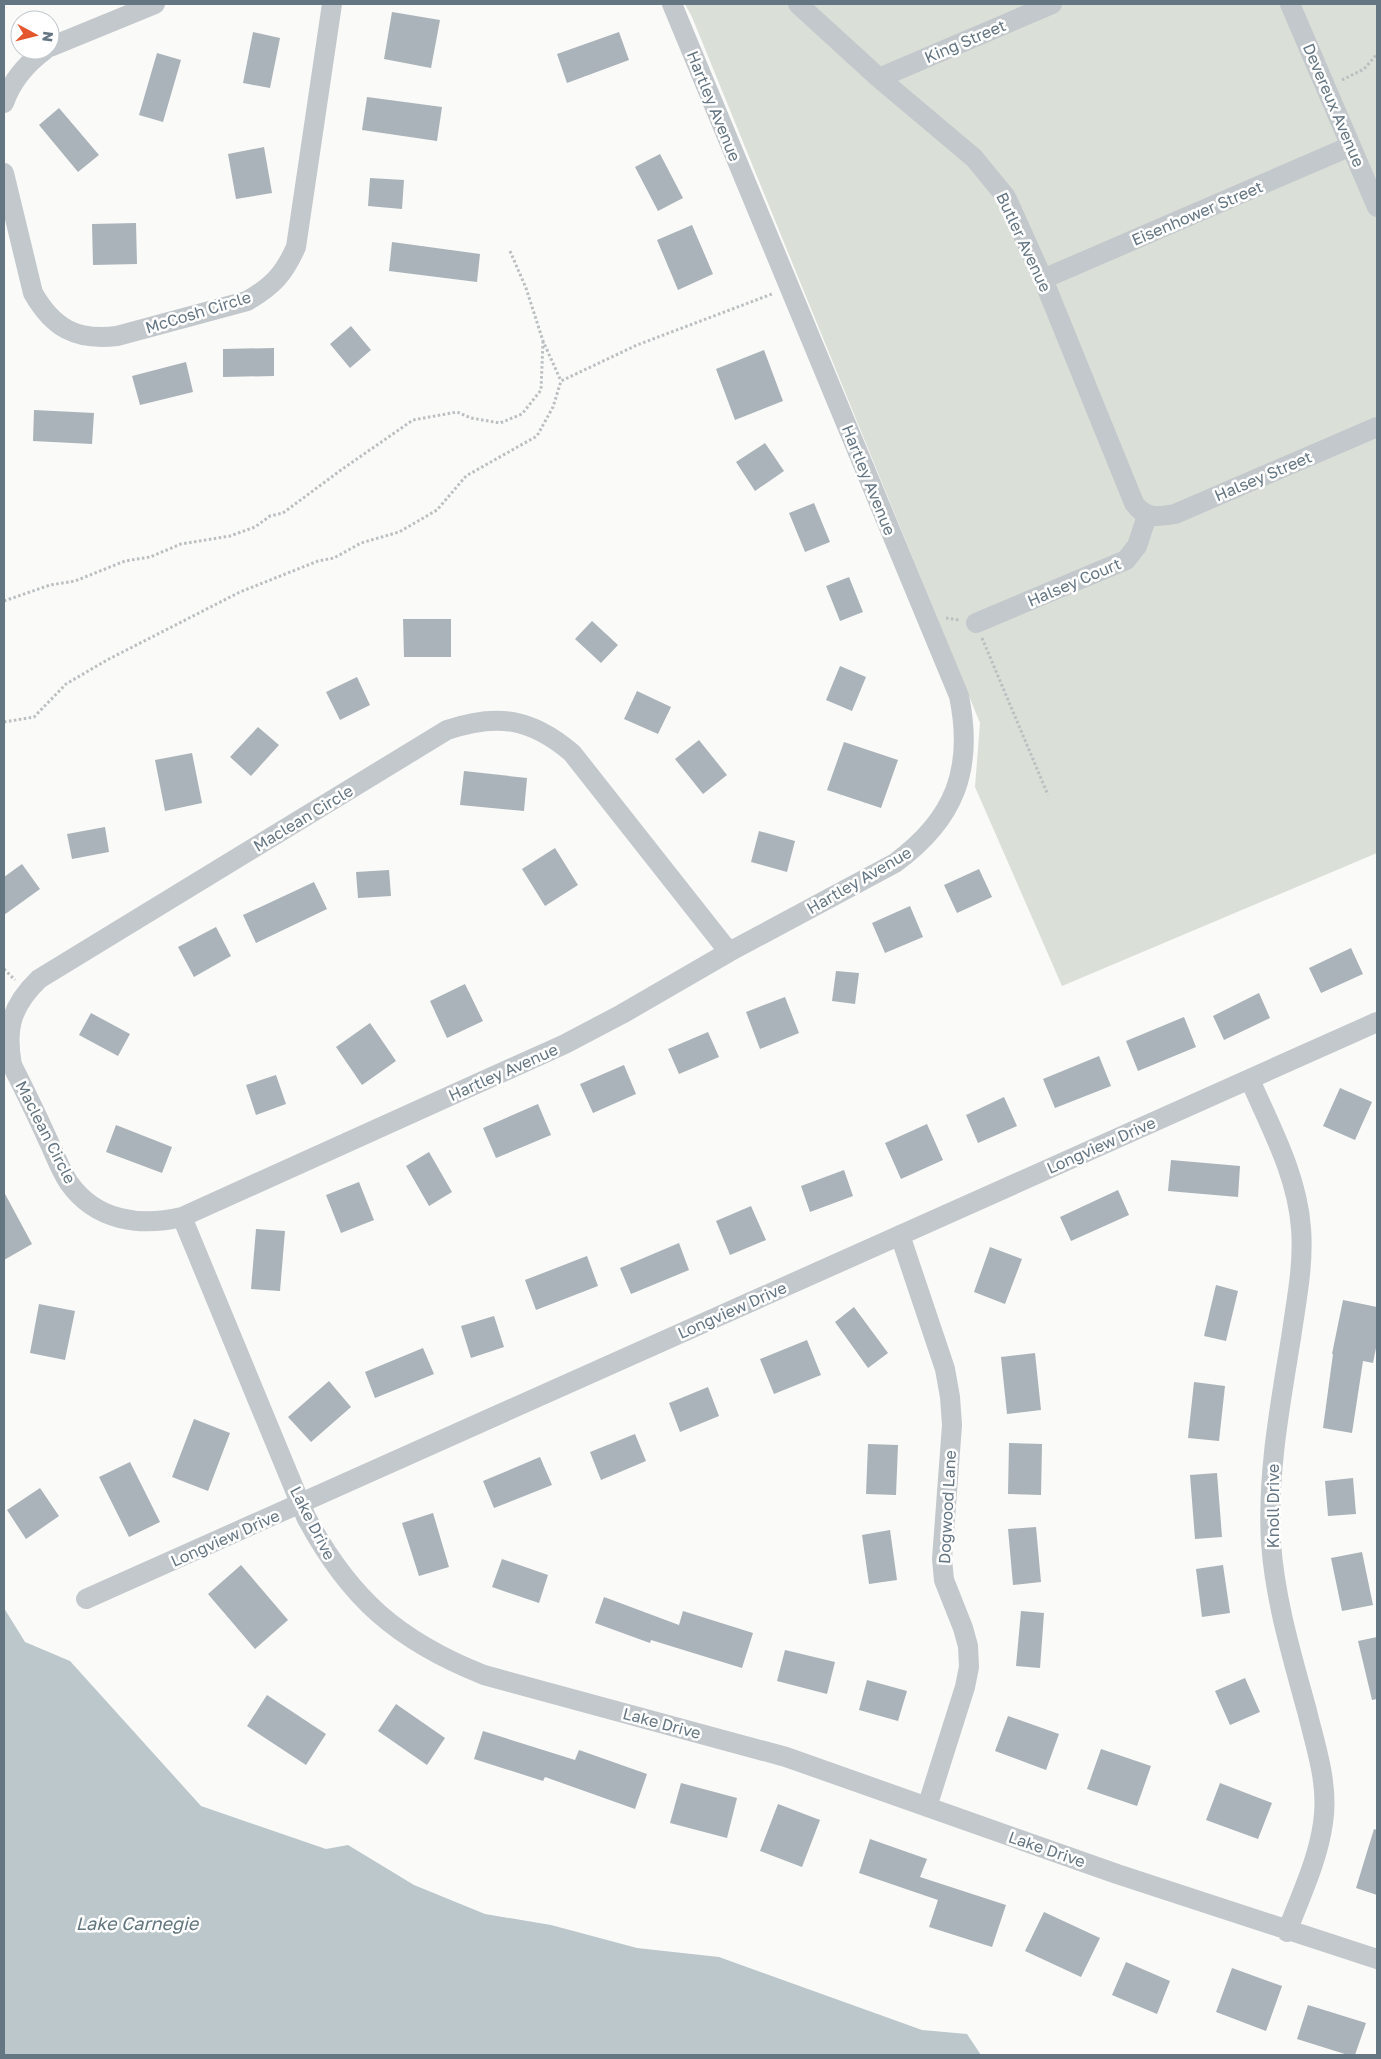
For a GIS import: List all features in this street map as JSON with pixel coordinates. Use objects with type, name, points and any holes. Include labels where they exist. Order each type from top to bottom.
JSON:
[{"type":"street","points":[[60,43],[155,4]]},
{"type":"street","name":"McCosh Circle","points":[[4,173],[33,293],[42,309],[53,321],[68,331],[100,338],[117,336],[247,300],[266,290],[280,277],[289,264],[296,247],[332,4]]},
{"type":"street","name":"Hartley Avenue","points":[[84,1199],[100,1210],[121,1219],[142,1223],[162,1222],[182,1217],[565,1044],[622,1014],[729,952],[895,863],[915,848],[943,816],[954,793],[961,771],[964,749],[964,721],[958,696],[672,4]]},
{"type":"street","name":"Butler Avenue","points":[[798,4],[879,78],[974,158],[1006,197],[1043,279],[1134,503],[1147,516]]},
{"type":"street","name":"King Street","points":[[879,78],[1052,4]]},
{"type":"street","name":"Devereux Avenue","points":[[1290,4],[1377,207]]},
{"type":"street","points":[[4,103],[8,90],[31,60]]},
{"type":"street","name":"Eisenhower Street","points":[[1043,279],[1351,146]]},
{"type":"street","name":"Halsey Street","points":[[1147,516],[1159,517],[1175,514],[1377,427]]},
{"type":"street","name":"Halsey Court","points":[[976,623],[1126,560],[1137,546],[1147,516]]},
{"type":"street","name":"Maclean Circle","points":[[84,1199],[68,1182],[12,1065],[9,1046],[10,1027],[16,1008],[27,991],[39,979],[447,730],[471,722],[495,720],[516,722],[536,728],[556,739],[572,753],[729,952]]},
{"type":"street","name":"Longview Drive","points":[[86,1599],[1377,1022]]},
{"type":"street","name":"Knoll Drive","points":[[1250,1080],[1287,1162],[1296,1197],[1301,1229],[1301,1270],[1272,1457],[1270,1501],[1277,1589],[1286,1632],[1322,1770],[1325,1796],[1324,1822],[1319,1845],[1287,1932]]},
{"type":"street","name":"Lake Drive","points":[[182,1217],[301,1504],[322,1546],[342,1576],[366,1603],[399,1631],[418,1644],[450,1662],[484,1675],[786,1757],[1117,1874],[1287,1932],[1377,1960]]},
{"type":"street","name":"Dogwood Lane","points":[[900,1235],[945,1369],[950,1397],[952,1425],[942,1559],[944,1580],[968,1646],[969,1667],[965,1687],[927,1807]]},
{"type":"path","points":[[1325,86],[1350,78],[1364,69],[1377,54]]},
{"type":"path","points":[[4,722],[34,717],[66,684],[107,660],[240,592],[318,561],[334,558],[361,543],[399,532],[437,510],[466,476],[536,436],[553,407],[561,381],[543,341],[526,288],[510,250]]},
{"type":"path","points":[[561,381],[637,345],[772,294]]},
{"type":"path","points":[[4,600],[50,584],[75,581],[126,562],[150,557],[181,544],[230,536],[255,526],[270,516],[282,513],[413,420],[456,412],[470,418],[500,423],[522,414],[541,390],[543,341]]},
{"type":"path","points":[[976,623],[1048,795]]},
{"type":"path","points":[[4,969],[17,983]]},
{"type":"shaded area","points":[[685,4],[1377,4],[1377,853],[1062,986],[975,787],[980,723],[692,17]]},
{"type":"water","name":"Lake Carnegie","points":[[4,1608],[25,1642],[70,1661],[201,1806],[326,1849],[348,1845],[414,1885],[485,1914],[551,1925],[637,1948],[719,1957],[922,2030],[967,2034],[981,2055],[4,2055]]},
{"type":"building","points":[[392,12],[440,20],[431,68],[384,59]]},
{"type":"building","points":[[253,32],[280,38],[270,88],[243,83]]},
{"type":"building","points":[[619,32],[629,60],[567,83],[557,54]]},
{"type":"building","points":[[157,53],[181,60],[163,122],[139,115]]},
{"type":"building","points":[[367,97],[442,107],[437,141],[362,130]]},
{"type":"building","points":[[59,108],[99,155],[78,172],[39,125]]},
{"type":"building","points":[[264,147],[272,193],[236,199],[228,154]]},
{"type":"building","points":[[660,154],[683,198],[658,211],[635,167]]},
{"type":"building","points":[[370,178],[404,180],[402,209],[368,206]]},
{"type":"building","points":[[136,223],[137,264],[93,265],[92,224]]},
{"type":"building","points":[[692,225],[713,274],[678,290],[657,240]]},
{"type":"building","points":[[392,242],[480,254],[477,282],[389,271]]},
{"type":"building","points":[[351,326],[371,350],[350,368],[330,344]]},
{"type":"building","points":[[274,348],[274,376],[223,377],[223,349]]},
{"type":"building","points":[[764,350],[783,401],[735,420],[716,369]]},
{"type":"building","points":[[186,362],[193,392],[140,405],[132,376]]},
{"type":"building","points":[[34,410],[94,413],[92,444],[33,441]]},
{"type":"building","points":[[765,443],[784,471],[755,491],[736,462]]},
{"type":"building","points":[[814,503],[830,542],[805,552],[789,513]]},
{"type":"building","points":[[849,577],[863,612],[840,621],[826,586]]},
{"type":"building","points":[[403,619],[451,619],[451,657],[404,657]]},
{"type":"building","points":[[592,621],[618,645],[601,663],[575,639]]},
{"type":"building","points":[[840,666],[866,677],[852,711],[826,700]]},
{"type":"building","points":[[357,677],[370,705],[340,720],[326,692]]},
{"type":"building","points":[[637,691],[671,707],[658,734],[624,719]]},
{"type":"building","points":[[258,727],[279,745],[251,776],[230,757]]},
{"type":"building","points":[[699,740],[727,775],[703,794],[675,759]]},
{"type":"building","points":[[844,742],[898,760],[881,808],[827,790]]},
{"type":"building","points":[[192,753],[202,803],[165,811],[155,760]]},
{"type":"building","points":[[464,771],[527,778],[524,811],[460,805]]},
{"type":"building","points":[[105,827],[109,852],[72,859],[67,834]]},
{"type":"building","points":[[759,831],[795,841],[787,872],[751,862]]},
{"type":"building","points":[[555,848],[578,885],[545,906],[522,869]]},
{"type":"building","points":[[22,864],[40,889],[4,915],[4,877]]},
{"type":"building","points":[[979,869],[992,897],[957,913],[944,885]]},
{"type":"building","points":[[389,870],[391,896],[358,898],[356,872]]},
{"type":"building","points":[[314,882],[327,909],[256,943],[243,915]]},
{"type":"building","points":[[910,906],[923,937],[885,953],[872,923]]},
{"type":"building","points":[[216,927],[231,956],[194,977],[178,947]]},
{"type":"building","points":[[1351,948],[1363,974],[1321,993],[1309,968]]},
{"type":"building","points":[[836,971],[859,973],[855,1004],[832,1001]]},
{"type":"building","points":[[465,984],[483,1021],[447,1038],[430,1001]]},
{"type":"building","points":[[1259,993],[1270,1018],[1224,1040],[1213,1016]]},
{"type":"building","points":[[785,997],[799,1033],[760,1049],[746,1012]]},
{"type":"building","points":[[91,1013],[130,1034],[118,1056],[79,1035]]},
{"type":"building","points":[[1184,1017],[1196,1047],[1138,1071],[1126,1041]]},
{"type":"building","points":[[370,1023],[396,1061],[362,1085],[336,1047]]},
{"type":"building","points":[[708,1032],[719,1057],[679,1074],[668,1049]]},
{"type":"building","points":[[1099,1056],[1111,1086],[1055,1108],[1043,1079]]},
{"type":"building","points":[[624,1065],[636,1094],[593,1113],[580,1084]]},
{"type":"building","points":[[276,1075],[286,1104],[256,1115],[246,1085]]},
{"type":"building","points":[[1340,1088],[1372,1102],[1355,1140],[1323,1126]]},
{"type":"building","points":[[1004,1097],[1017,1126],[978,1143],[966,1115]]},
{"type":"building","points":[[538,1104],[551,1135],[496,1158],[483,1128]]},
{"type":"building","points":[[927,1124],[943,1160],[901,1179],[885,1143]]},
{"type":"building","points":[[116,1125],[172,1147],[162,1173],[106,1152]]},
{"type":"building","points":[[429,1152],[452,1192],[429,1206],[406,1166]]},
{"type":"building","points":[[1171,1160],[1240,1166],[1238,1197],[1168,1191]]},
{"type":"building","points":[[844,1170],[853,1196],[810,1212],[801,1186]]},
{"type":"building","points":[[359,1182],[374,1220],[341,1233],[326,1195]]},
{"type":"building","points":[[1118,1190],[1129,1215],[1071,1241],[1060,1217]]},
{"type":"building","points":[[4,1192],[32,1244],[4,1260]]},
{"type":"building","points":[[751,1206],[766,1240],[730,1255],[716,1221]]},
{"type":"building","points":[[256,1229],[285,1231],[280,1291],[251,1289]]},
{"type":"building","points":[[679,1243],[689,1270],[631,1294],[620,1268]]},
{"type":"building","points":[[990,1247],[1022,1259],[1005,1304],[974,1292]]},
{"type":"building","points":[[587,1256],[598,1286],[536,1310],[525,1280]]},
{"type":"building","points":[[1216,1285],[1238,1291],[1226,1341],[1204,1336]]},
{"type":"building","points":[[1343,1300],[1377,1307],[1377,1343],[1373,1363],[1363,1361],[1352,1433],[1323,1428],[1332,1354]]},
{"type":"building","points":[[39,1304],[75,1311],[65,1360],[30,1353]]},
{"type":"building","points":[[854,1307],[888,1353],[868,1368],[835,1322]]},
{"type":"building","points":[[494,1316],[504,1347],[471,1358],[461,1326]]},
{"type":"building","points":[[807,1340],[821,1375],[774,1394],[760,1359]]},
{"type":"building","points":[[423,1348],[434,1374],[375,1398],[365,1372]]},
{"type":"building","points":[[1035,1353],[1041,1410],[1007,1414],[1001,1357]]},
{"type":"building","points":[[329,1381],[351,1407],[311,1442],[288,1417]]},
{"type":"building","points":[[1194,1382],[1225,1386],[1219,1441],[1188,1438]]},
{"type":"building","points":[[708,1387],[719,1416],[680,1432],[669,1403]]},
{"type":"building","points":[[194,1419],[230,1433],[208,1491],[172,1477]]},
{"type":"building","points":[[635,1434],[646,1461],[601,1480],[590,1452]]},
{"type":"building","points":[[1009,1443],[1042,1444],[1041,1495],[1008,1494]]},
{"type":"building","points":[[868,1444],[898,1445],[896,1495],[866,1494]]},
{"type":"building","points":[[540,1457],[552,1485],[494,1508],[483,1481]]},
{"type":"building","points":[[130,1462],[160,1522],[129,1537],[99,1477]]},
{"type":"building","points":[[1217,1473],[1222,1537],[1195,1539],[1190,1475]]},
{"type":"building","points":[[1353,1478],[1356,1514],[1328,1516],[1325,1481]]},
{"type":"building","points":[[40,1488],[59,1516],[26,1539],[7,1510]]},
{"type":"building","points":[[433,1513],[449,1567],[419,1576],[402,1523]]},
{"type":"building","points":[[1036,1527],[1041,1582],[1013,1585],[1008,1529]]},
{"type":"building","points":[[890,1530],[897,1580],[869,1584],[862,1535]]},
{"type":"building","points":[[1362,1552],[1373,1605],[1342,1611],[1331,1558]]},
{"type":"building","points":[[502,1559],[548,1575],[539,1603],[492,1587]]},
{"type":"building","points":[[241,1565],[288,1620],[255,1649],[208,1594]]},
{"type":"building","points":[[1223,1565],[1230,1613],[1202,1617],[1196,1569]]},
{"type":"building","points":[[604,1597],[679,1625],[683,1611],[753,1633],[742,1668],[651,1640],[650,1643],[595,1623]]},
{"type":"building","points":[[1021,1611],[1044,1613],[1040,1668],[1016,1666]]},
{"type":"building","points":[[1377,1637],[1377,1699],[1372,1700],[1358,1641]]},
{"type":"building","points":[[785,1650],[835,1662],[827,1694],[777,1681]]},
{"type":"building","points":[[1245,1678],[1260,1712],[1230,1725],[1215,1691]]},
{"type":"building","points":[[867,1680],[907,1691],[898,1721],[859,1710]]},
{"type":"building","points":[[267,1695],[326,1734],[306,1765],[247,1726]]},
{"type":"building","points":[[396,1704],[445,1738],[427,1765],[378,1731]]},
{"type":"building","points":[[1008,1716],[1059,1734],[1046,1770],[995,1751]]},
{"type":"building","points":[[483,1731],[575,1760],[579,1750],[647,1774],[635,1809],[545,1777],[543,1781],[474,1759]]},
{"type":"building","points":[[1101,1749],[1151,1766],[1137,1806],[1087,1789]]},
{"type":"building","points":[[681,1783],[737,1798],[727,1838],[670,1823]]},
{"type":"building","points":[[1220,1783],[1272,1803],[1258,1839],[1206,1820]]},
{"type":"building","points":[[778,1804],[820,1820],[802,1867],[760,1851]]},
{"type":"building","points":[[1374,1829],[1377,1830],[1377,1895],[1356,1888]]},
{"type":"building","points":[[870,1839],[927,1859],[920,1877],[1006,1905],[992,1947],[929,1927],[938,1900],[859,1873]]},
{"type":"building","points":[[1044,1912],[1100,1938],[1081,1977],[1025,1951]]},
{"type":"building","points":[[1126,1962],[1170,1981],[1157,2014],[1112,1995]]},
{"type":"building","points":[[1232,1968],[1282,1986],[1266,2031],[1216,2012]]},
{"type":"building","points":[[1308,2005],[1366,2023],[1355,2055],[1348,2055],[1297,2039]]}]
